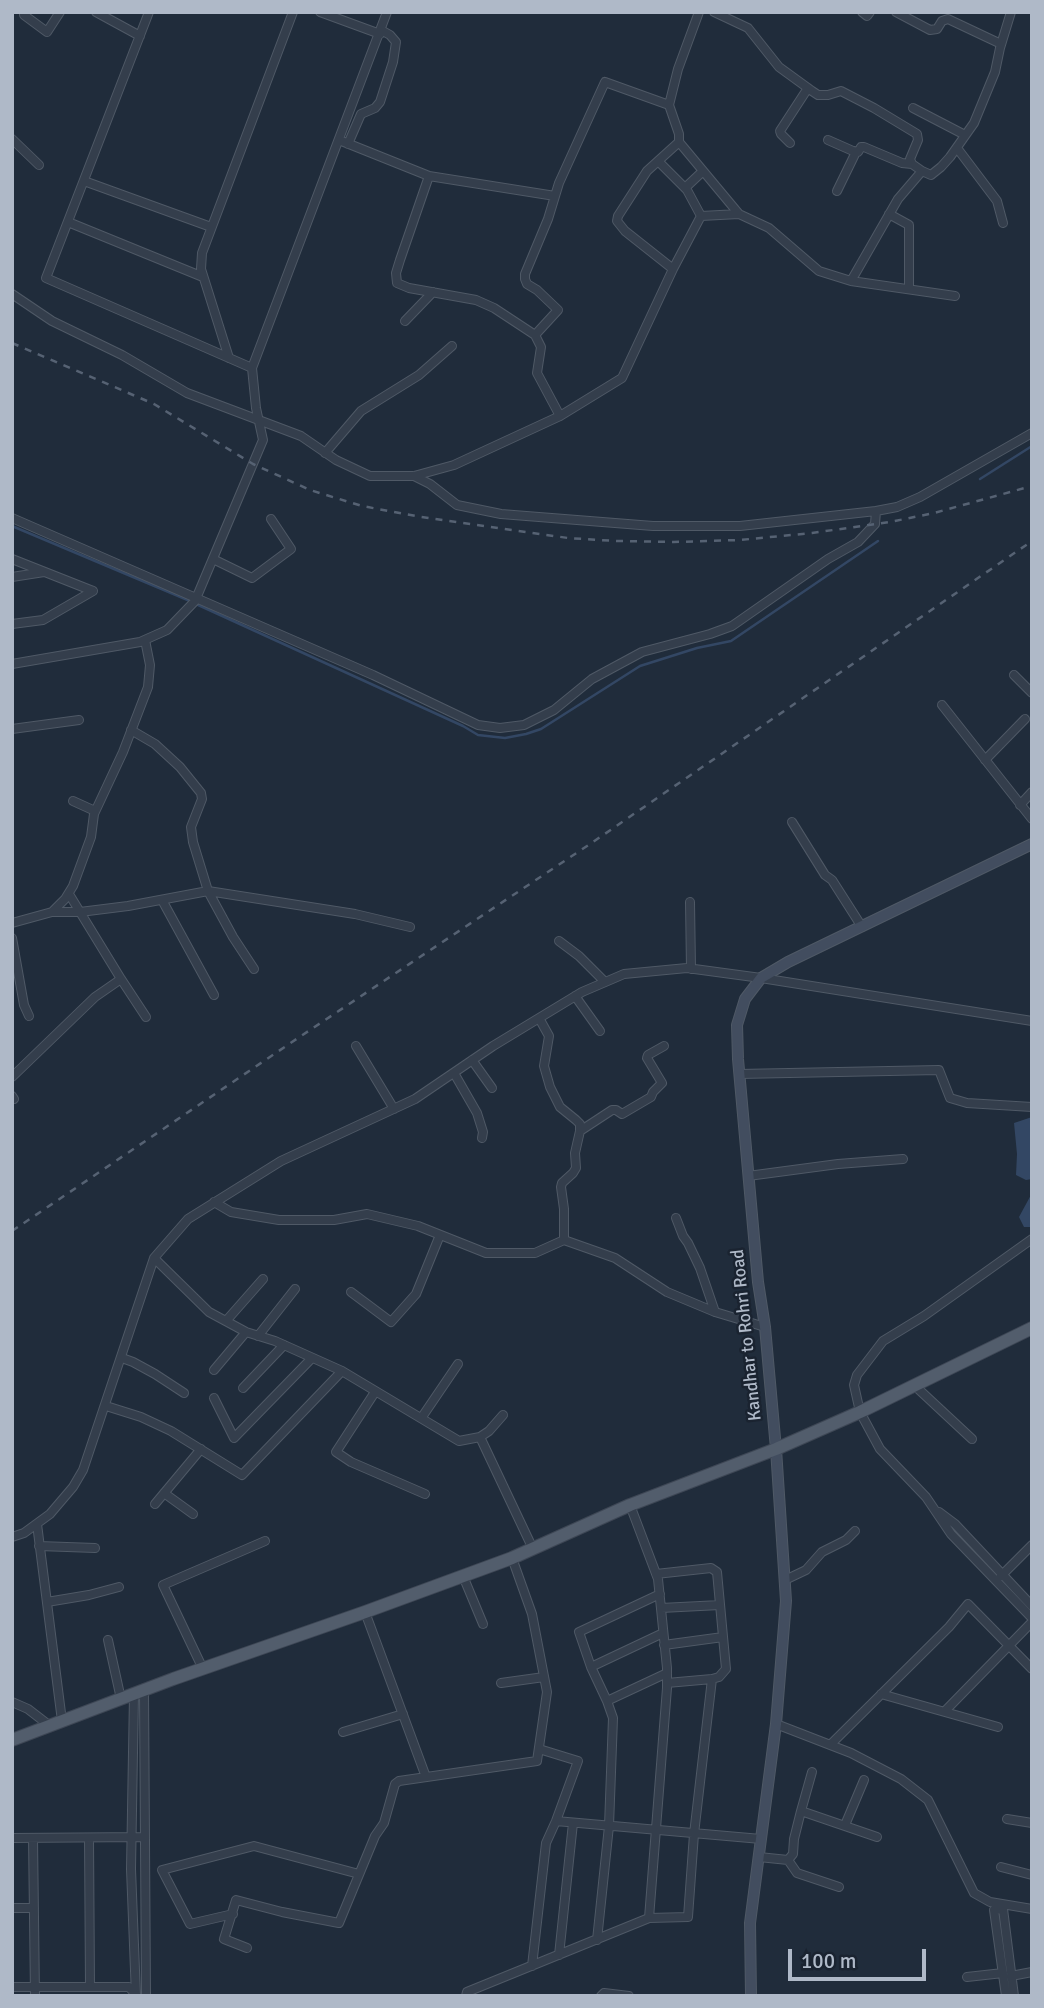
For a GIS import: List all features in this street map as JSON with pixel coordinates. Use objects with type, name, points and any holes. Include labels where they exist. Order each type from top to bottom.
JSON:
[{"type":"main road","points":[[12,1740],[512,1558],[630,1505],[776,1449],[860,1412],[1032,1328]]},
{"type":"street","points":[[24,12],[24,15],[47,32],[60,12]]},
{"type":"street","points":[[96,12],[140,36]]},
{"type":"street","points":[[149,12],[46,278],[251,369]]},
{"type":"street","points":[[229,358],[203,277],[202,253],[293,12]]},
{"type":"street","points":[[320,12],[390,34],[396,42],[393,62],[380,102],[375,108],[361,114],[348,144]]},
{"type":"street","points":[[12,664],[145,640],[167,630],[194,602],[262,440],[251,369],[387,12]]},
{"type":"street","points":[[699,12],[678,69],[669,104],[679,142],[739,214],[769,228],[819,271],[851,281],[955,296]]},
{"type":"street","points":[[714,12],[748,28],[779,67],[818,95],[841,91],[917,134],[918,140],[910,159],[912,164]]},
{"type":"street","points":[[862,12],[867,16],[870,12]]},
{"type":"street","points":[[896,12],[930,30],[937,29],[948,19],[1001,44]]},
{"type":"street","points":[[836,191],[856,152],[864,147],[902,163],[912,164],[931,175],[934,173],[957,148],[983,104],[995,72],[1010,12]]},
{"type":"street","points":[[535,335],[558,310],[527,284],[525,274],[555,196],[605,82],[669,104]]},
{"type":"street","points":[[790,144],[780,131],[808,88]]},
{"type":"street","points":[[913,108],[965,135]]},
{"type":"street","points":[[339,140],[429,176],[555,196]]},
{"type":"street","points":[[828,140],[856,152]]},
{"type":"street","points":[[673,268],[625,231],[617,221],[647,171],[679,142]]},
{"type":"street","points":[[14,143],[39,165]]},
{"type":"street","points":[[957,148],[997,201],[1003,223]]},
{"type":"street","points":[[658,160],[685,188],[701,216]]},
{"type":"street","points":[[685,188],[703,171]]},
{"type":"street","points":[[851,281],[898,200],[922,171]]},
{"type":"street","points":[[429,176],[396,273],[397,283],[409,288],[476,300],[494,308],[535,335],[541,347],[537,373],[560,416]]},
{"type":"street","points":[[84,181],[211,227]]},
{"type":"street","points":[[701,216],[739,214]]},
{"type":"street","points":[[889,214],[909,225],[909,289]]},
{"type":"street","points":[[12,294],[52,321],[122,355],[187,393],[301,436],[336,460],[370,476],[414,476],[454,466],[560,416],[622,378],[673,268],[701,216]]},
{"type":"street","points":[[68,222],[203,277]]},
{"type":"street","points":[[405,321],[433,292]]},
{"type":"street","points":[[325,453],[361,411],[419,375],[452,346]]},
{"type":"street","points":[[414,476],[430,484],[457,505],[501,514],[653,526],[720,527],[897,507],[920,497],[1032,433]]},
{"type":"street","points":[[12,518],[194,602],[373,675],[478,725],[500,728],[524,725],[554,710],[592,678],[642,652],[732,626],[828,559],[858,542],[875,524],[876,511]]},
{"type":"street","points":[[213,559],[252,578],[290,550],[271,519]]},
{"type":"street","points":[[12,559],[93,591],[43,620],[12,624]]},
{"type":"street","points":[[12,577],[45,572]]},
{"type":"street","points":[[52,912],[69,894],[91,838],[95,811],[148,687],[150,660],[145,640]]},
{"type":"street","points":[[1014,675],[1032,693]]},
{"type":"street","points":[[942,705],[1032,820]]},
{"type":"street","points":[[985,760],[1025,719]]},
{"type":"street","points":[[12,729],[79,720]]},
{"type":"street","points":[[131,730],[155,744],[180,766],[201,793],[202,799],[191,827],[193,842],[208,891],[254,969]]},
{"type":"street","points":[[1020,804],[1032,792]]},
{"type":"street","points":[[73,801],[95,811]]},
{"type":"street","points":[[792,822],[862,927]]},
{"type":"street","name":"Kandhar to Rohri Road","points":[[751,1996],[750,1923],[776,1724],[786,1601],[776,1449],[748,1176],[737,1026],[745,999],[761,978],[788,962],[1032,844]]},
{"type":"street","points":[[12,923],[52,912],[80,912],[208,891],[355,914],[410,927]]},
{"type":"street","points":[[69,894],[146,1017]]},
{"type":"street","points":[[162,900],[214,995]]},
{"type":"street","points":[[690,902],[691,969]]},
{"type":"street","points":[[12,938],[24,1005],[29,1016]]},
{"type":"street","points":[[559,941],[579,956],[605,982]]},
{"type":"street","points":[[12,1537],[24,1533],[50,1514],[73,1487],[83,1470],[154,1258],[188,1219],[281,1161],[415,1099],[575,996],[625,974],[691,969],[1032,1021]]},
{"type":"street","points":[[12,1077],[95,997],[121,979]]},
{"type":"street","points":[[575,996],[600,1031]]},
{"type":"street","points":[[539,1018],[549,1036],[544,1066],[550,1087],[560,1108],[576,1120],[580,1131],[575,1153],[576,1168],[561,1187],[564,1240]]},
{"type":"street","points":[[356,1046],[394,1109]]},
{"type":"street","points":[[580,1131],[612,1110],[622,1114],[651,1097],[653,1091],[662,1083],[647,1059],[648,1055],[664,1046]]},
{"type":"street","points":[[472,1060],[492,1088]]},
{"type":"street","points":[[739,1074],[939,1070],[950,1098],[967,1103],[1032,1107]]},
{"type":"street","points":[[454,1073],[477,1113],[483,1132],[482,1138]]},
{"type":"street","points":[[748,1176],[838,1164],[903,1160]]},
{"type":"street","points":[[214,1202],[231,1212],[279,1220],[334,1220],[367,1214],[418,1226],[486,1254],[535,1252],[564,1240],[615,1258],[667,1292],[715,1312],[765,1327]]},
{"type":"street","points":[[676,1218],[700,1268],[715,1312]]},
{"type":"street","points":[[351,1292],[391,1322],[416,1294],[440,1235]]},
{"type":"street","points":[[1032,1239],[924,1316],[883,1341],[857,1375],[854,1385],[860,1412],[880,1448],[934,1508],[951,1534],[1032,1606]]},
{"type":"street","points":[[154,1258],[209,1312],[246,1332],[284,1345],[342,1371],[459,1441],[480,1437],[503,1415]]},
{"type":"street","points":[[226,1321],[263,1279]]},
{"type":"street","points":[[258,1336],[295,1289]]},
{"type":"street","points":[[214,1370],[246,1332]]},
{"type":"street","points":[[243,1388],[284,1345]]},
{"type":"street","points":[[122,1358],[184,1392]]},
{"type":"street","points":[[214,1398],[234,1438],[313,1358]]},
{"type":"street","points":[[422,1417],[458,1364]]},
{"type":"street","points":[[106,1406],[141,1417],[201,1449],[242,1475],[342,1371]]},
{"type":"street","points":[[914,1385],[972,1439]]},
{"type":"street","points":[[375,1392],[336,1452],[351,1462],[425,1494]]},
{"type":"street","points":[[480,1437],[533,1549]]},
{"type":"street","points":[[155,1504],[201,1449]]},
{"type":"street","points":[[164,1493],[193,1514]]},
{"type":"street","points":[[630,1505],[656,1573],[667,1678],[649,1918]]},
{"type":"street","points":[[37,1524],[47,1602],[56,1723]]},
{"type":"street","points":[[785,1580],[806,1570],[822,1552],[846,1540],[855,1531]]},
{"type":"street","points":[[203,1669],[163,1585],[265,1541]]},
{"type":"street","points":[[999,1578],[1032,1545]]},
{"type":"street","points":[[39,1546],[95,1548]]},
{"type":"street","points":[[247,1948],[224,1939],[236,1900],[339,1923],[375,1836],[384,1823],[395,1784],[537,1761],[547,1692],[533,1614],[512,1558]]},
{"type":"street","points":[[607,1701],[667,1678],[712,1679],[726,1669],[717,1572],[711,1568],[656,1573]]},
{"type":"street","points":[[463,1576],[483,1624]]},
{"type":"street","points":[[945,1711],[1032,1620],[999,1578]]},
{"type":"street","points":[[47,1602],[119,1587]]},
{"type":"street","points":[[597,1940],[609,1826],[613,1718],[579,1632],[660,1594]]},
{"type":"street","points":[[830,1745],[949,1627],[968,1604],[1032,1669]]},
{"type":"street","points":[[661,1608],[720,1605]]},
{"type":"street","points":[[365,1612],[426,1777]]},
{"type":"street","points":[[591,1667],[663,1633]]},
{"type":"street","points":[[664,1645],[723,1637]]},
{"type":"street","points":[[108,1640],[121,1699]]},
{"type":"street","points":[[501,1683],[544,1677]]},
{"type":"street","points":[[466,1996],[467,1992],[649,1918],[688,1917],[694,1834],[712,1679]]},
{"type":"street","points":[[139,1692],[146,1996]]},
{"type":"street","points":[[137,1995],[131,1869],[139,1692]]},
{"type":"street","points":[[881,1694],[998,1727]]},
{"type":"street","points":[[12,1702],[56,1723]]},
{"type":"street","points":[[343,1732],[403,1714]]},
{"type":"street","points":[[776,1724],[830,1745],[901,1779],[928,1800],[974,1893],[990,1902],[1032,1909]]},
{"type":"street","points":[[532,1966],[546,1843],[578,1761],[539,1749]]},
{"type":"street","points":[[788,1860],[793,1854],[794,1839],[812,1772]]},
{"type":"street","points":[[845,1825],[864,1780]]},
{"type":"street","points":[[801,1811],[877,1837]]},
{"type":"street","points":[[1007,1819],[1032,1823]]},
{"type":"street","points":[[556,1821],[761,1839]]},
{"type":"street","points":[[559,1955],[573,1823]]},
{"type":"street","points":[[12,1838],[144,1837]]},
{"type":"street","points":[[33,1838],[35,1991]]},
{"type":"street","points":[[86,1990],[89,1838]]},
{"type":"street","points":[[233,1913],[190,1924],[162,1871],[254,1846],[359,1874]]},
{"type":"street","points":[[759,1857],[788,1860],[797,1873],[839,1887]]},
{"type":"street","points":[[1000,1867],[1032,1875]]},
{"type":"street","points":[[12,1908],[34,1908]]},
{"type":"street","points":[[1006,1996],[1007,1974],[1003,1909],[994,1910],[1007,1974],[1014,1996]]},
{"type":"street","points":[[967,1977],[1032,1972]]},
{"type":"street","points":[[12,1987],[35,1991],[129,1987],[137,1995]]},
{"type":"street","points":[[601,1996],[604,1993],[629,1996]]},
{"type":"water","points":[[1032,1117],[1032,1179],[1026,1180],[1016,1175],[1014,1123]]},
{"type":"water","points":[[1032,1193],[1032,1227],[1024,1227],[1019,1217]]},
{"type":"waterway","points":[[980,479],[1032,446]]},
{"type":"waterway","points":[[12,526],[190,601]]},
{"type":"waterway","points":[[196,604],[478,735],[505,738],[541,729],[640,666],[697,648],[731,641],[878,541]]},
{"type":"railway","points":[[12,343],[154,404],[253,464],[310,490],[362,506],[421,517],[568,538],[674,542],[740,540],[812,533],[934,513],[1032,486]]},
{"type":"railway","points":[[12,1231],[593,842],[1032,541]]}]
